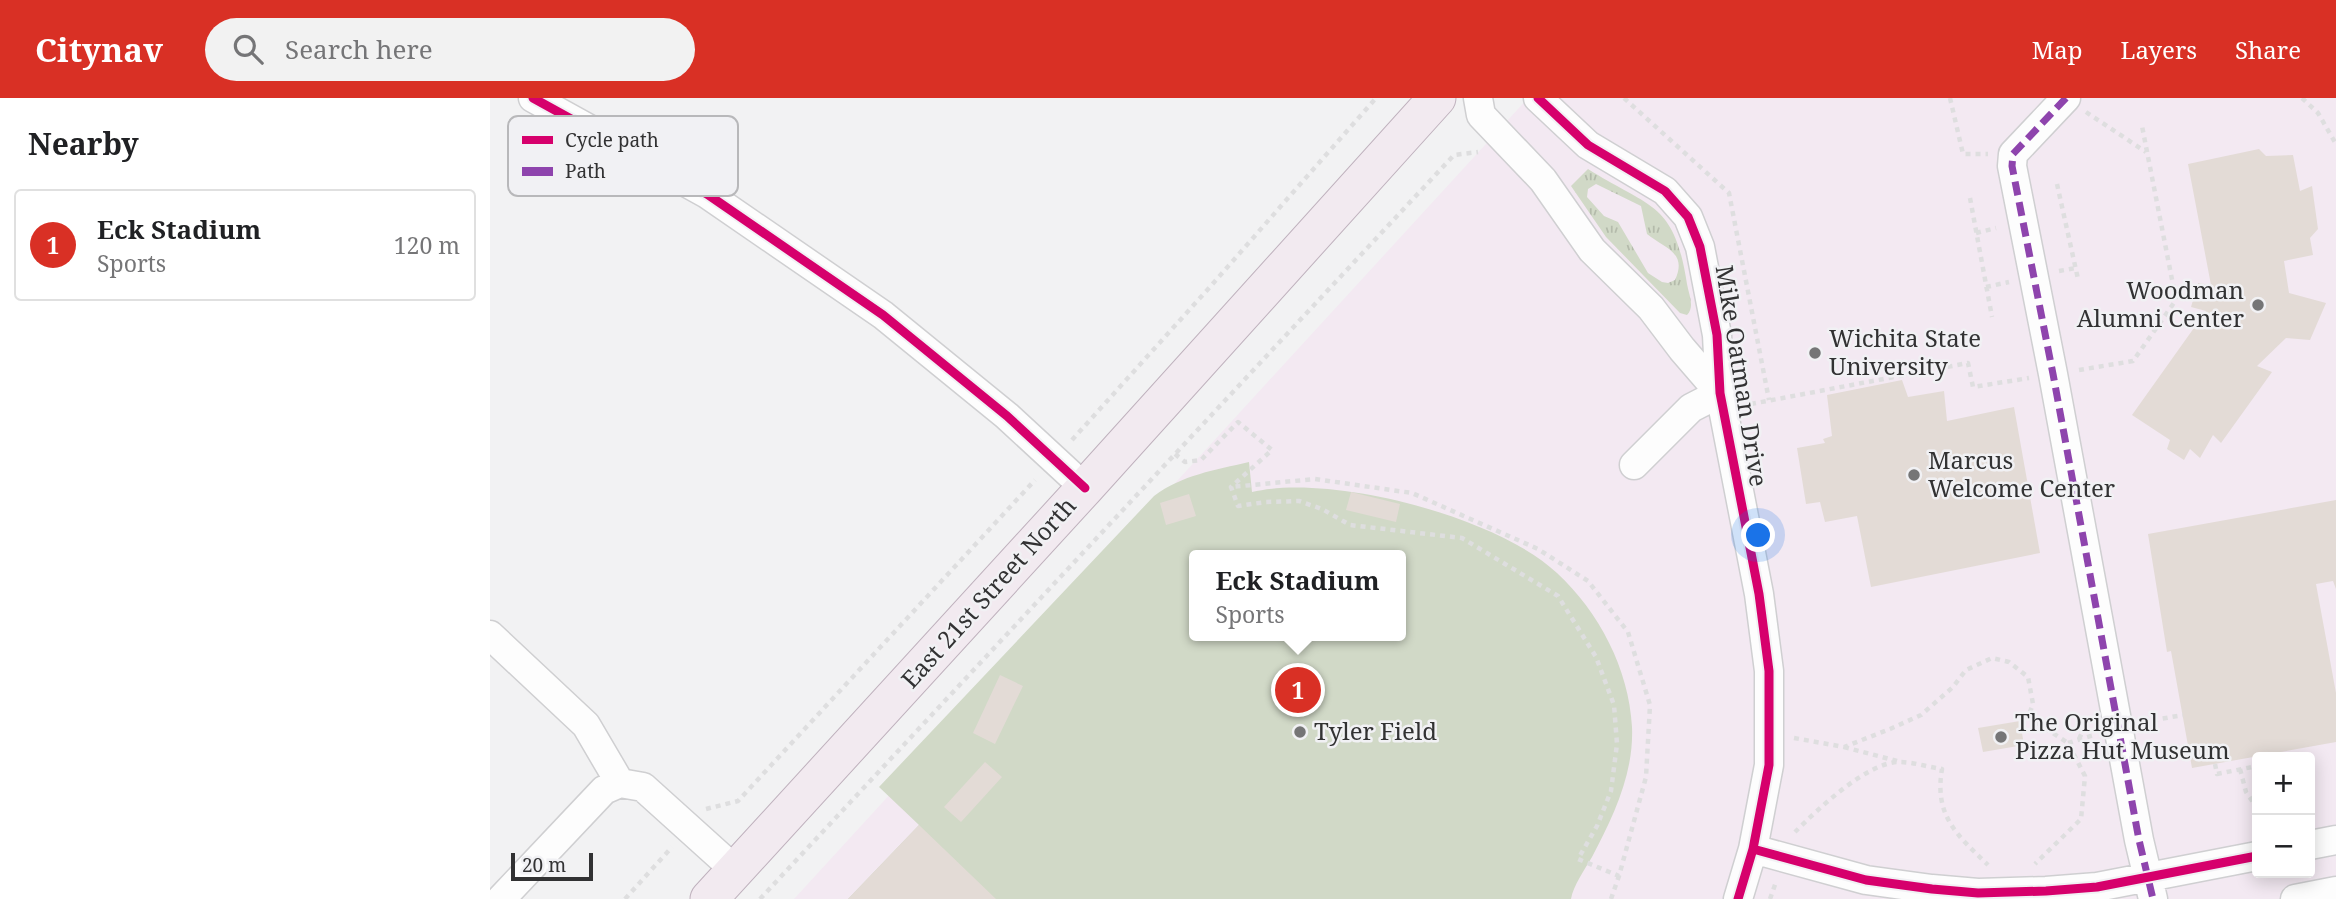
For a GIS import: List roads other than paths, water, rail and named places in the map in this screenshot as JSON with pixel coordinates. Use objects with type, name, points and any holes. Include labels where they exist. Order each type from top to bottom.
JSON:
[{"type":"main road","name":"East 21st Street North","points":[[709,899],[1086,488],[1437,98]]},
{"type":"street","points":[[533,98],[566,116]]},
{"type":"street","name":"Mike Oatman Drive","points":[[1478,98],[1488,141],[1552,191],[1592,250],[1651,308],[1720,393]]},
{"type":"street","name":"Mike Oatman Drive","points":[[1538,98],[1588,145],[1665,191],[1688,217],[1703,260],[1717,335],[1720,393],[1759,594],[1769,671],[1769,765],[1744,897]]},
{"type":"street","points":[[2071,101],[2013,154],[2012,166],[2139,840],[2151,888]]},
{"type":"street","points":[[710,196],[877,311],[1007,416],[1086,488]]},
{"type":"street","points":[[1634,465],[1691,408],[1720,393]]},
{"type":"street","points":[[490,635],[586,725],[620,783]]},
{"type":"street","points":[[499,889],[604,790],[620,783],[643,787],[735,870]]},
{"type":"street","points":[[2315,844],[2336,840]]},
{"type":"street","points":[[1754,849],[1866,880],[1932,890],[1978,893],[2097,887],[2151,888],[2252,858]]},
{"type":"street","points":[[2295,899],[2336,891]]},
{"type":"place","name":"Woodman Alumni Center","points":[[2258,305]]},
{"type":"place","name":"Wichita State University","points":[[1815,353]]},
{"type":"place","name":"Marcus Welcome Center","points":[[1914,475]]},
{"type":"place","name":"Eck Stadium","points":[[1298,690]]},
{"type":"place","name":"Tyler Field","points":[[1300,732]]},
{"type":"place","name":"The Original Pizza Hut Museum","points":[[2001,737]]}]
